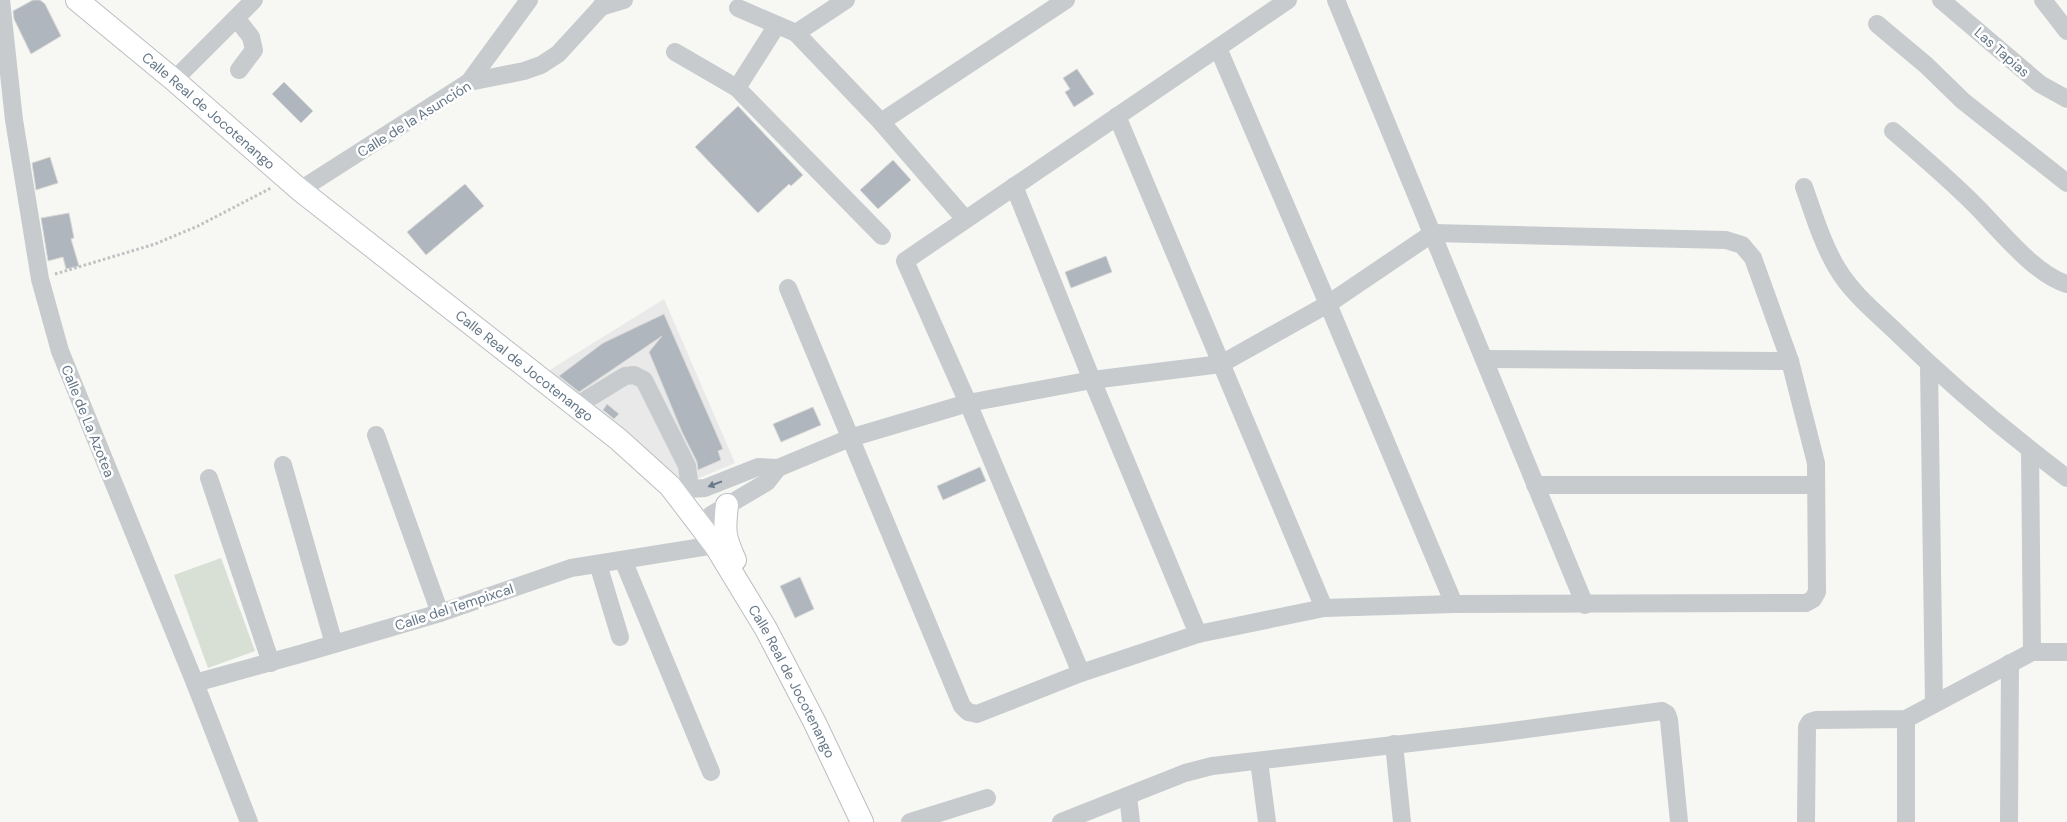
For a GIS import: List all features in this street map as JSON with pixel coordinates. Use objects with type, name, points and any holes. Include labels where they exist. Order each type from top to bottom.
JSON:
[{"type":"main road","name":"Calle Real de Jocotenango","points":[[77,0],[174,80],[294,184],[680,488],[700,525],[715,545],[766,629],[815,723],[862,822]]},
{"type":"main road","points":[[728,505],[724,529],[726,542],[766,629]]},
{"type":"street","name":"Calle de La Azotea","points":[[1,0],[14,120],[40,279],[60,351],[195,683],[249,822]]},
{"type":"street","points":[[174,80],[254,0]]},
{"type":"street","points":[[469,82],[529,0]]},
{"type":"street","points":[[603,4],[624,0]]},
{"type":"street","points":[[796,33],[846,0]]},
{"type":"street","points":[[881,122],[1066,0]]},
{"type":"street","points":[[1081,673],[968,403],[904,260],[1288,0]]},
{"type":"street","points":[[1336,0],[1585,604]]},
{"type":"street","name":"Las Tapias","points":[[1941,0],[2040,84],[2067,100]]},
{"type":"street","points":[[2043,0],[2067,31]]},
{"type":"street","name":"Calle de la Asunción","points":[[294,184],[469,82],[524,71],[541,65],[558,54],[603,4]]},
{"type":"street","points":[[738,8],[796,33],[881,122],[966,219]]},
{"type":"street","points":[[236,18],[251,37],[254,50],[239,70]]},
{"type":"street","points":[[1877,24],[1926,65],[1963,101],[2067,183]]},
{"type":"street","points":[[738,88],[777,25]]},
{"type":"street","points":[[1218,48],[1454,604]]},
{"type":"street","points":[[675,52],[738,88],[882,236]]},
{"type":"street","points":[[1117,116],[1324,608]]},
{"type":"street","points":[[1894,131],[1977,207],[2008,240],[2055,281],[2067,284]]},
{"type":"street","points":[[1014,186],[1092,380],[1198,634]]},
{"type":"street","points":[[1804,188],[1822,238],[1837,269],[1852,289],[1929,364],[2030,450],[2067,478]]},
{"type":"street","points":[[576,406],[625,376],[634,375],[644,380],[687,466],[680,488],[704,488],[758,467],[778,468],[850,438],[968,403],[1092,380],[1222,364],[1328,304],[1432,233],[1726,240],[1742,245],[1753,258],[1790,361],[1816,463],[1817,592],[1814,599],[1806,603],[1454,604],[1324,608],[1198,634],[1081,673],[977,714],[968,712],[962,706],[850,438],[788,288]]},
{"type":"street","points":[[1484,359],[1790,361]]},
{"type":"street","points":[[1929,364],[1934,704]]},
{"type":"street","points":[[376,435],[440,613]]},
{"type":"street","points":[[2030,450],[2032,652]]},
{"type":"street","points":[[283,465],[334,644]]},
{"type":"street","points":[[700,525],[711,515],[767,482],[778,468]]},
{"type":"street","points":[[738,475],[748,494]]},
{"type":"street","points":[[209,478],[271,663]]},
{"type":"street","points":[[1535,485],[1816,485]]},
{"type":"street","name":"Calle del Tempixcal","points":[[195,683],[271,663],[440,613],[556,573],[598,564],[715,545]]},
{"type":"street","points":[[623,560],[711,772]]},
{"type":"street","points":[[598,564],[620,637]]},
{"type":"street","points":[[1806,822],[1807,726],[1810,722],[1816,720],[1906,719],[2032,652],[2067,652]]},
{"type":"street","points":[[2010,663],[2010,822]]},
{"type":"street","points":[[1061,822],[1185,774],[1212,766],[1497,733],[1662,710],[1670,720],[1679,822]]},
{"type":"street","points":[[1906,719],[1906,822]]},
{"type":"street","points":[[1394,744],[1402,822]]},
{"type":"street","points":[[1259,761],[1267,822]]},
{"type":"street","points":[[1128,796],[1131,822]]},
{"type":"street","points":[[910,822],[987,798]]},
{"type":"path","points":[[40,279],[155,244],[294,184]]},
{"type":"shaded area","points":[[664,299],[735,463],[680,486],[545,373]]},
{"type":"shaded area","points":[[221,558],[255,651],[208,668],[174,575]]},
{"type":"building","points":[[33,0],[40,0],[45,4],[61,36],[31,54],[14,19],[13,11]]},
{"type":"building","points":[[1077,69],[1094,94],[1074,107],[1065,92],[1070,89],[1063,78]]},
{"type":"building","points":[[284,82],[313,111],[301,123],[272,94]]},
{"type":"building","points":[[738,106],[803,175],[791,186],[789,184],[758,213],[695,147]]},
{"type":"building","points":[[50,157],[58,183],[36,190],[32,163]]},
{"type":"building","points":[[893,160],[911,180],[878,209],[860,190]]},
{"type":"building","points":[[465,184],[484,206],[426,255],[407,232]]},
{"type":"building","points":[[69,213],[74,238],[71,239],[79,266],[66,269],[63,257],[48,261],[41,218]]},
{"type":"building","points":[[1106,256],[1112,272],[1071,288],[1065,272]]},
{"type":"building","points":[[664,314],[723,449],[718,451],[721,460],[698,470],[697,462],[682,432],[649,352],[662,336],[579,392],[559,376],[603,343]]},
{"type":"building","points":[[607,404],[619,414],[614,419],[603,410]]},
{"type":"building","points":[[813,407],[821,425],[781,442],[773,424]]},
{"type":"building","points":[[980,467],[986,481],[943,500],[937,486]]},
{"type":"building","points":[[800,577],[814,609],[795,618],[780,586]]}]
